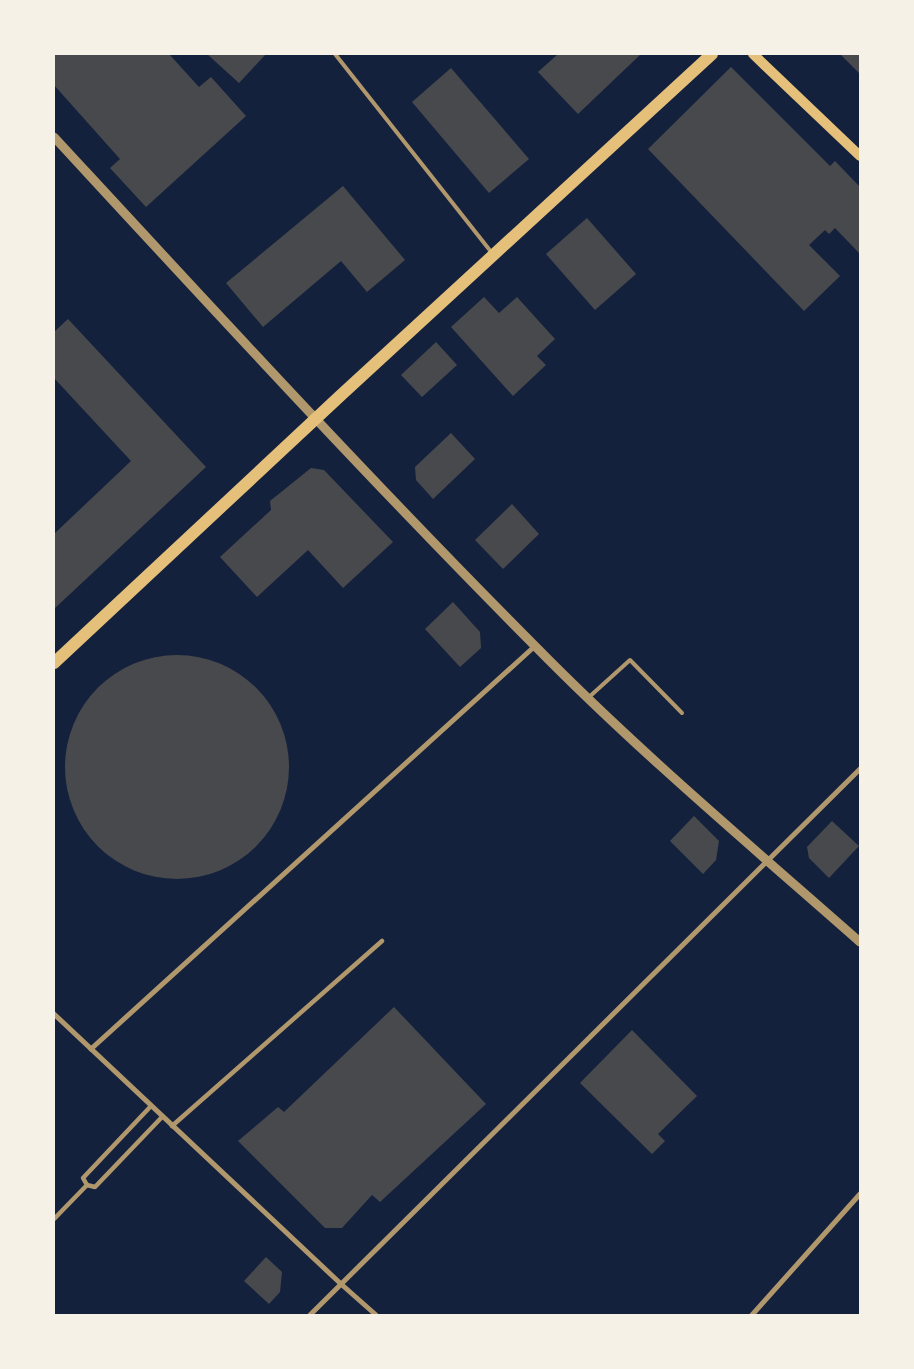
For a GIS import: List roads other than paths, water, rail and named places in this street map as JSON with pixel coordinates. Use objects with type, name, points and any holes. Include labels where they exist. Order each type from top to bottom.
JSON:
[{"type":"main road","points":[[54,663],[494,255],[593,170],[712,54]]},
{"type":"main road","points":[[753,54],[860,156]]},
{"type":"street","points":[[54,137],[315,419],[534,646],[684,786],[860,942]]},
{"type":"street","points":[[91,1049],[534,646]]},
{"type":"street","points":[[310,1315],[860,769]]},
{"type":"street","points":[[172,1126],[382,942]]},
{"type":"street","points":[[54,1014],[376,1315]]},
{"type":"street","points":[[151,1106],[83,1178],[87,1185],[95,1187],[162,1117]]},
{"type":"street","points":[[54,1219],[87,1185]]},
{"type":"street","points":[[752,1315],[860,1194]]},
{"type":"lane","points":[[335,54],[494,255]]},
{"type":"lane","points":[[588,698],[630,660],[682,713]]}]
